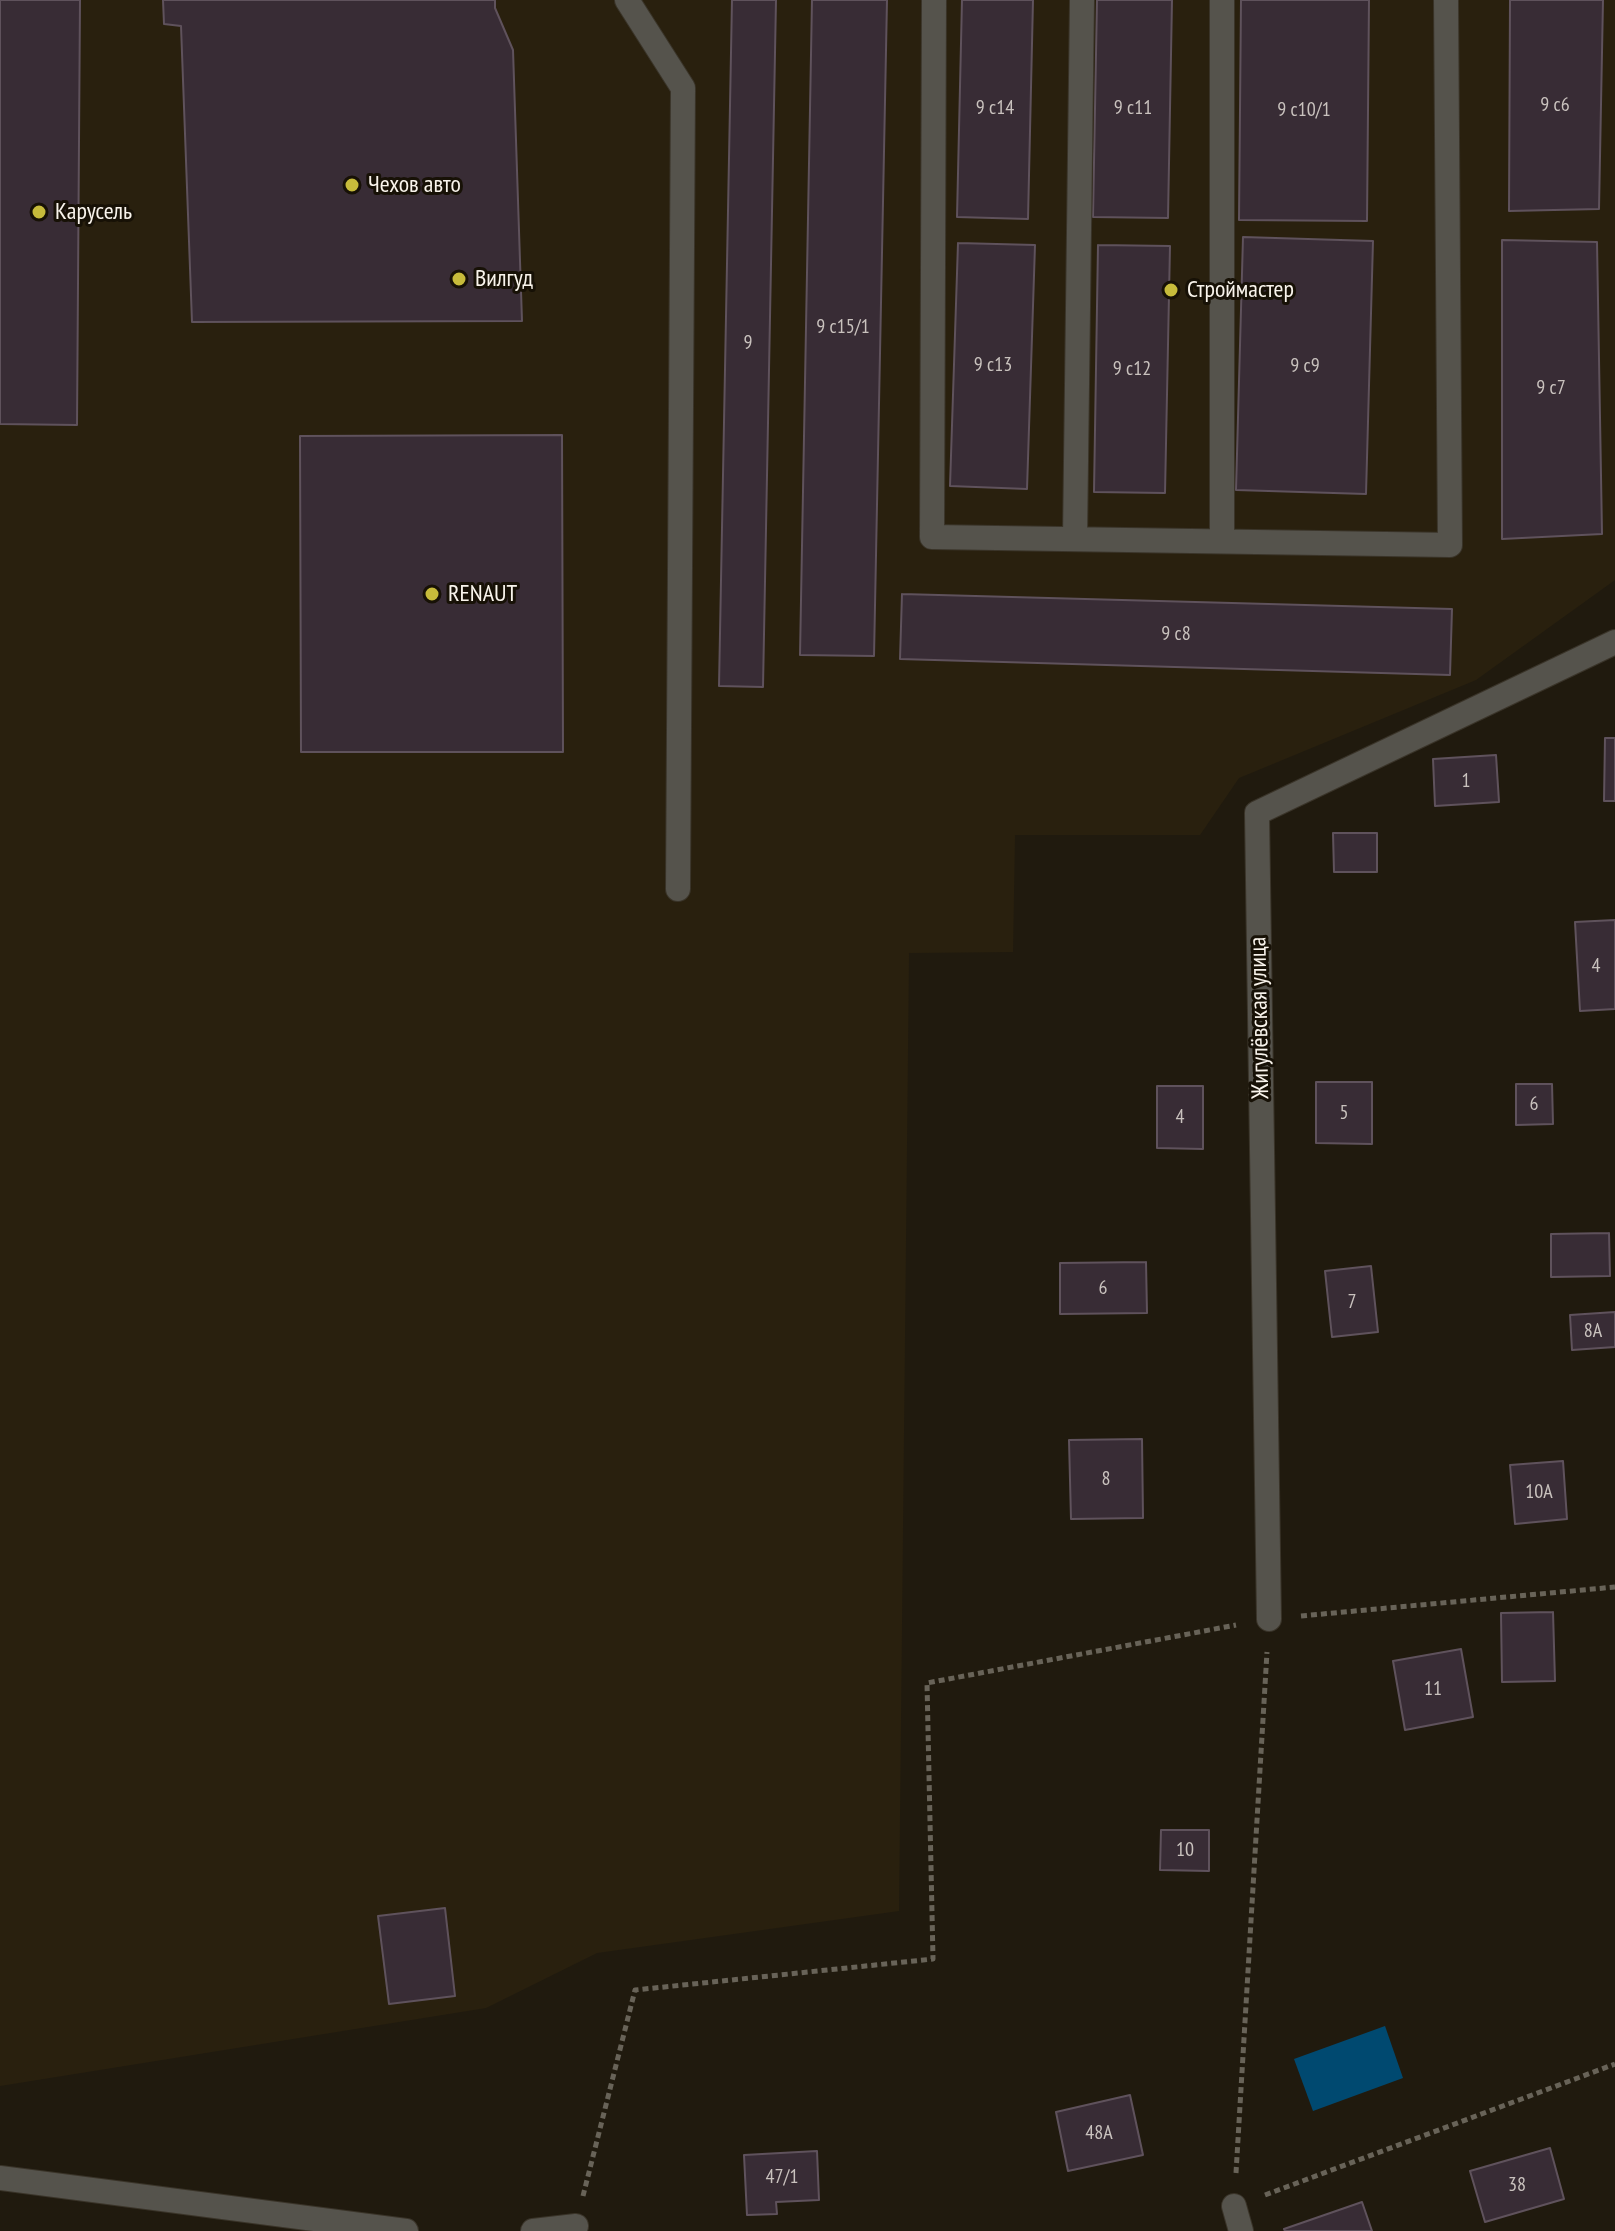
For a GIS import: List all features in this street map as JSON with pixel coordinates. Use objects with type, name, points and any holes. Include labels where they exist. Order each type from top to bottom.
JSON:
[{"type":"street","points":[[627,0],[683,88],[678,889]]},
{"type":"street","points":[[934,0],[932,537],[1450,545],[1446,0]]},
{"type":"street","points":[[1075,538],[1082,0]]},
{"type":"street","points":[[1222,0],[1222,541]]},
{"type":"street","name":"Жигулёвская улица","points":[[1269,1619],[1257,813],[1615,642]]},
{"type":"street","points":[[0,2178],[406,2231]]},
{"type":"street","points":[[1234,2206],[1241,2231]]},
{"type":"street","points":[[533,2231],[576,2226]]},
{"type":"path","points":[[576,2226],[635,1990],[933,1959],[927,1683],[1269,1619],[1615,1587]]},
{"type":"path","points":[[1269,1619],[1234,2206],[1615,2064]]},
{"type":"shaded area","points":[[0,0],[1615,0],[1615,580],[1476,680],[1239,778],[1200,835],[1015,835],[1013,952],[909,953],[899,1911],[597,1953],[486,2008],[0,2086]]},
{"type":"water","points":[[1385,2026],[1403,2078],[1313,2111],[1294,2059]]},
{"type":"building","name":"Карусель","points":[[0,0],[80,0],[77,425],[0,424]]},
{"type":"building","name":"Чехов авто","points":[[163,0],[495,0],[495,8],[513,50],[522,321],[192,322],[181,26],[164,24]]},
{"type":"building","points":[[732,0],[776,0],[763,687],[719,686]]},
{"type":"building","points":[[812,0],[887,0],[874,656],[800,655]]},
{"type":"building","points":[[962,0],[1033,0],[1028,219],[957,217]]},
{"type":"building","points":[[1097,0],[1172,0],[1168,218],[1093,217]]},
{"type":"building","points":[[1241,0],[1369,0],[1367,221],[1239,220]]},
{"type":"building","points":[[1510,0],[1603,0],[1599,209],[1509,211]]},
{"type":"building","points":[[1243,237],[1373,241],[1366,494],[1236,490]]},
{"type":"building","points":[[1502,240],[1597,242],[1602,534],[1502,539]]},
{"type":"building","points":[[958,243],[1035,245],[1027,489],[950,486]]},
{"type":"building","points":[[1098,245],[1170,246],[1165,493],[1094,492]]},
{"type":"building","name":"RENAUT","points":[[562,435],[563,752],[301,752],[300,436]]},
{"type":"building","points":[[902,594],[1452,609],[1450,675],[900,659]]},
{"type":"building","points":[[1605,738],[1615,738],[1615,801],[1604,801]]},
{"type":"building","points":[[1496,755],[1499,802],[1435,806],[1433,759]]},
{"type":"building","points":[[1333,833],[1377,833],[1377,872],[1334,872]]},
{"type":"building","points":[[1615,920],[1615,1009],[1580,1011],[1575,922]]},
{"type":"building","points":[[1316,1082],[1372,1082],[1372,1144],[1316,1143]]},
{"type":"building","points":[[1516,1084],[1552,1084],[1553,1124],[1516,1125]]},
{"type":"building","points":[[1157,1086],[1203,1086],[1203,1149],[1157,1148]]},
{"type":"building","points":[[1609,1233],[1610,1276],[1551,1277],[1551,1234]]},
{"type":"building","points":[[1146,1262],[1147,1313],[1060,1314],[1060,1263]]},
{"type":"building","points":[[1371,1266],[1378,1332],[1332,1337],[1325,1271]]},
{"type":"building","points":[[1615,1312],[1615,1347],[1572,1350],[1570,1315]]},
{"type":"building","points":[[1142,1439],[1143,1518],[1071,1519],[1069,1440]]},
{"type":"building","points":[[1563,1461],[1567,1519],[1515,1524],[1510,1465]]},
{"type":"building","points":[[1553,1612],[1555,1681],[1502,1682],[1501,1613]]},
{"type":"building","points":[[1461,1649],[1473,1717],[1405,1730],[1393,1661]]},
{"type":"building","points":[[1161,1830],[1209,1830],[1209,1871],[1160,1870]]},
{"type":"building","points":[[445,1908],[455,1996],[389,2004],[378,1916]]},
{"type":"building","points":[[1130,2095],[1143,2155],[1068,2171],[1056,2112]]},
{"type":"building","points":[[1550,2148],[1564,2199],[1485,2222],[1470,2171]]},
{"type":"building","points":[[817,2151],[819,2200],[776,2202],[777,2214],[747,2215],[744,2155]]},
{"type":"building","points":[[1362,2202],[1372,2231],[1284,2229]]},
{"type":"place","name":"Чехов авто","points":[[352,185]]},
{"type":"place","name":"Карусель","points":[[39,212]]},
{"type":"place","name":"Вилгуд","points":[[459,279]]},
{"type":"place","name":"Строймастер","points":[[1171,290]]},
{"type":"place","name":"RENAUT","points":[[432,594]]}]
